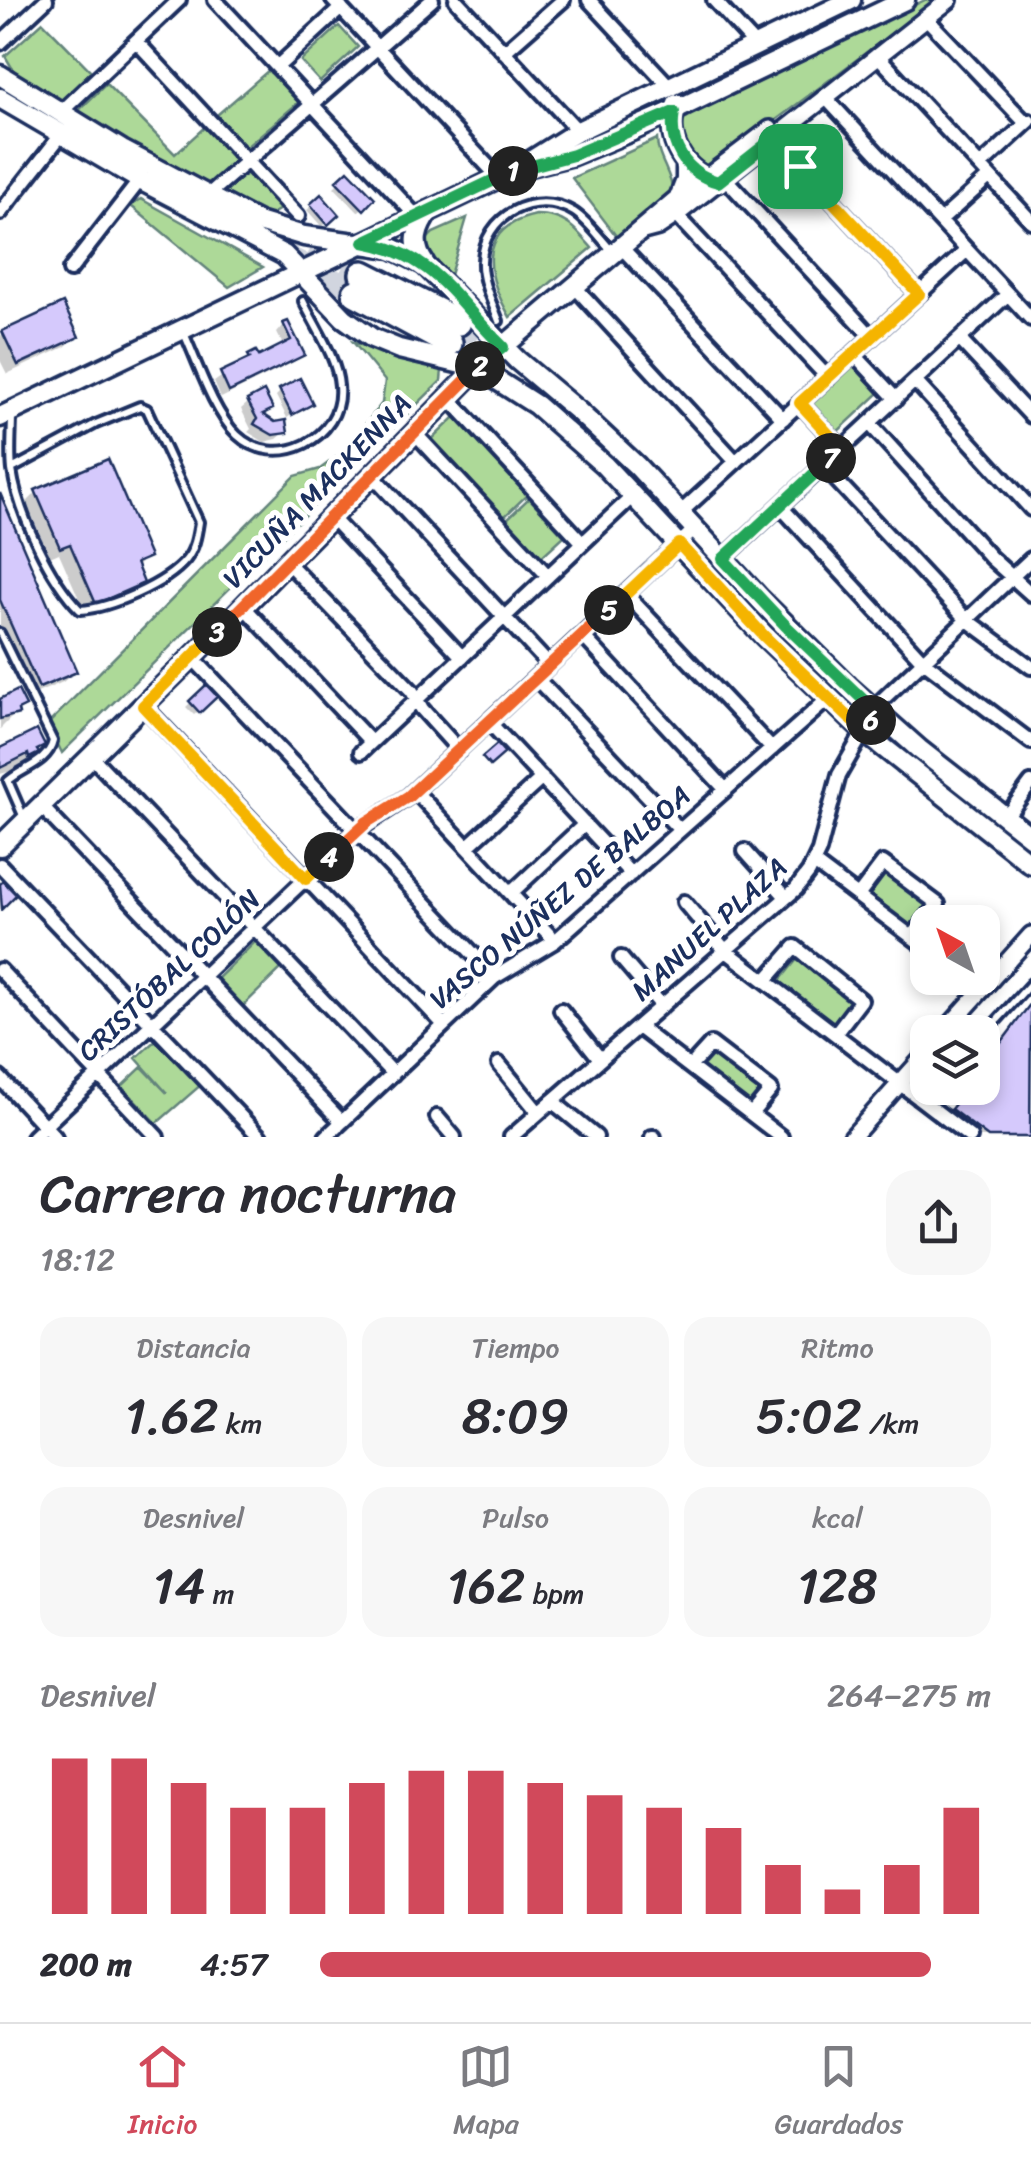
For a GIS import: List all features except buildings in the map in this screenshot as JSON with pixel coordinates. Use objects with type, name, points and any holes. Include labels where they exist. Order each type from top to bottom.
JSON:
[{"type":"highway","points":[[359,283],[452,332]]},
{"type":"main road","points":[[519,168],[573,155],[674,112],[904,0]]},
{"type":"main road","points":[[4,412],[499,178],[578,131],[844,1]]},
{"type":"main road","points":[[678,207],[686,164],[675,144],[674,112],[688,86],[702,72]]},
{"type":"main road","points":[[0,75],[59,114],[258,222],[290,233],[398,250],[425,264]]},
{"type":"main road","points":[[0,98],[140,180],[273,248],[303,272],[360,331],[399,349],[452,332],[503,347],[609,438],[786,626],[876,712],[1031,837]]},
{"type":"main road","points":[[686,164],[716,179]]},
{"type":"main road","name":"VICUÑA MACKENNA","points":[[0,846],[478,368],[643,231],[678,207]]},
{"type":"main road","points":[[423,214],[416,240],[418,253],[452,332],[478,368],[561,425],[634,495],[752,623],[864,732],[1031,864]]},
{"type":"street","points":[[0,43],[46,0]]},
{"type":"street","points":[[59,114],[179,0]]},
{"type":"street","points":[[215,0],[312,105],[423,214]]},
{"type":"street","points":[[207,196],[432,0]]},
{"type":"street","points":[[456,0],[578,131]]},
{"type":"street","points":[[504,52],[563,0]]},
{"type":"street","points":[[589,0],[670,87]]},
{"type":"street","points":[[714,0],[756,46]]},
{"type":"street","name":"VICUÑA MACKENNA","points":[[678,207],[774,138],[950,0]]},
{"type":"street","points":[[277,67],[337,4],[499,178]]},
{"type":"street","points":[[926,18],[1029,121],[940,221]]},
{"type":"street","points":[[136,42],[298,216]]},
{"type":"street","points":[[877,55],[1028,212]]},
{"type":"street","points":[[824,96],[1030,316]]},
{"type":"street","name":"VICUÑA MACKENNA","points":[[716,179],[763,134],[824,96]]},
{"type":"street","points":[[0,214],[61,135]]},
{"type":"street","points":[[774,138],[919,294]]},
{"type":"street","points":[[716,179],[872,337]]},
{"type":"street","points":[[70,270],[140,180]]},
{"type":"street","points":[[678,207],[828,378]]},
{"type":"street","points":[[680,513],[967,250]]},
{"type":"street","points":[[619,251],[783,419]]},
{"type":"street","points":[[575,288],[736,462]]},
{"type":"street","points":[[723,559],[1008,294]]},
{"type":"street","points":[[960,340],[1031,416]]},
{"type":"street","points":[[854,354],[896,399]]},
{"type":"street","points":[[915,381],[1031,508]]},
{"type":"street","points":[[448,397],[583,543]]},
{"type":"street","points":[[800,403],[842,449]]},
{"type":"street","points":[[869,423],[1011,578],[1031,594]]},
{"type":"street","points":[[414,432],[548,576]]},
{"type":"street","points":[[823,466],[966,619],[1031,667]]},
{"type":"street","points":[[372,475],[549,666]]},
{"type":"street","points":[[244,606],[366,747],[634,495]]},
{"type":"street","points":[[780,506],[922,660],[1031,742]]},
{"type":"street","points":[[331,517],[462,657]]},
{"type":"street","name":"CRISTÓBAL COLÓN","points":[[34,1137],[356,831],[415,791],[695,529]]},
{"type":"street","name":"MANUEL PLAZA","points":[[511,1137],[804,880],[814,863],[838,775],[882,700],[1031,559]]},
{"type":"street","points":[[287,562],[459,750]]},
{"type":"street","points":[[626,594],[772,749]]},
{"type":"street","points":[[582,636],[726,790]]},
{"type":"street","points":[[192,658],[495,978]]},
{"type":"street","points":[[536,678],[680,830]]},
{"type":"street","name":"VASCO NÚÑEZ DE BALBOA","points":[[326,1137],[495,978],[555,941],[828,699]]},
{"type":"street","points":[[143,706],[444,1026]]},
{"type":"street","points":[[489,722],[631,874]]},
{"type":"street","points":[[92,756],[393,1074]]},
{"type":"street","points":[[468,847],[542,778]]},
{"type":"street","points":[[1006,818],[1031,783]]},
{"type":"street","points":[[415,791],[555,941]]},
{"type":"street","points":[[41,806],[342,1122]]},
{"type":"street","points":[[510,893],[585,824]]},
{"type":"street","points":[[745,851],[786,897]]},
{"type":"street","points":[[814,863],[910,935]]},
{"type":"street","points":[[858,896],[882,863],[937,905]]},
{"type":"street","points":[[0,865],[260,1137]]},
{"type":"street","points":[[684,902],[725,950],[910,1091]]},
{"type":"street","points":[[1000,970],[1031,935]]},
{"type":"street","points":[[766,980],[795,948],[861,1000],[836,1034]]},
{"type":"street","points":[[622,958],[662,1006]]},
{"type":"street","points":[[0,970],[157,1137]]},
{"type":"street","points":[[959,1015],[977,995]]},
{"type":"street","points":[[561,1010],[600,1059]]},
{"type":"street","points":[[638,1027],[781,1137]]},
{"type":"street","points":[[690,1067],[711,1044],[771,1090],[751,1114]]},
{"type":"street","points":[[498,1064],[538,1112]]},
{"type":"street","points":[[852,1137],[910,1071]]},
{"type":"street","points":[[0,1078],[56,1137]]},
{"type":"street","points":[[552,1101],[596,1137]]},
{"type":"street","points":[[928,1105],[970,1137]]},
{"type":"street","points":[[437,1117],[454,1137]]},
{"type":"lane","points":[[499,321],[482,272],[483,251],[491,231],[514,210],[544,203],[566,208],[619,251]]},
{"type":"lane","points":[[182,330],[235,434],[260,448],[289,450],[307,444],[324,431],[335,413],[340,393],[337,372],[303,301]]},
{"type":"lane","points":[[4,412],[12,470],[22,508],[63,592],[80,610],[97,609],[151,585],[186,560],[196,542],[199,522],[147,409],[140,406],[96,424],[12,470]]},
{"type":"lane","points":[[0,633],[52,741],[49,752],[8,781],[25,821]]},
{"type":"lane","points":[[1000,1017],[1031,983]]},
{"type":"green space","points":[[925,0],[936,0],[708,171],[690,158],[678,129],[687,117]]},
{"type":"green space","points":[[43,22],[94,74],[65,104],[14,71],[5,56]]},
{"type":"green space","points":[[339,26],[358,47],[320,82],[301,61]]},
{"type":"green space","points":[[270,69],[299,102],[245,148],[217,115]]},
{"type":"green space","points":[[106,84],[175,154],[207,125],[282,208],[270,215],[166,163],[77,112]]},
{"type":"green space","points":[[657,139],[673,194],[620,241],[572,178]]},
{"type":"green space","points":[[141,199],[263,267],[229,287],[131,206]]},
{"type":"green space","points":[[536,215],[568,224],[592,248],[510,317],[495,286],[491,256],[503,231],[516,221]]},
{"type":"green space","points":[[467,218],[450,275],[429,257],[426,240]]},
{"type":"green space","points":[[353,342],[413,364],[442,369],[441,381],[62,753],[48,724],[295,476],[320,469],[343,452],[382,403],[385,381]]},
{"type":"green space","points":[[853,365],[879,393],[834,435],[808,407]]},
{"type":"green space","points":[[456,416],[529,493],[501,520],[428,443]]},
{"type":"green space","points":[[529,498],[564,536],[539,559],[504,522]]},
{"type":"green space","points":[[888,867],[931,900],[927,905],[910,905],[910,926],[868,893]]},
{"type":"green space","points":[[258,939],[284,966],[242,1007],[216,980]]},
{"type":"green space","points":[[799,957],[853,1001],[831,1027],[777,984]]},
{"type":"green space","points":[[159,1037],[202,1084],[157,1123],[122,1086],[142,1067],[167,1093],[136,1058]]},
{"type":"green space","points":[[711,1050],[760,1090],[746,1107],[697,1068]]},
{"type":"tunnel","points":[[278,231],[363,274]]},
{"type":"tunnel","points":[[290,259],[356,293]]},
{"type":"tunnel","points":[[458,322],[510,355]]},
{"type":"tunnel","points":[[449,343],[499,377]]},
{"type":"route","points":[[674,112],[672,134],[678,152],[690,168],[705,178],[718,182],[774,138],[800,166],[919,294],[800,403],[842,449],[723,559],[876,712],[864,732],[764,636],[679,544],[409,796],[367,822],[306,879],[143,706],[503,347],[425,264],[398,250],[364,242],[519,168],[573,155],[674,112]]}]
